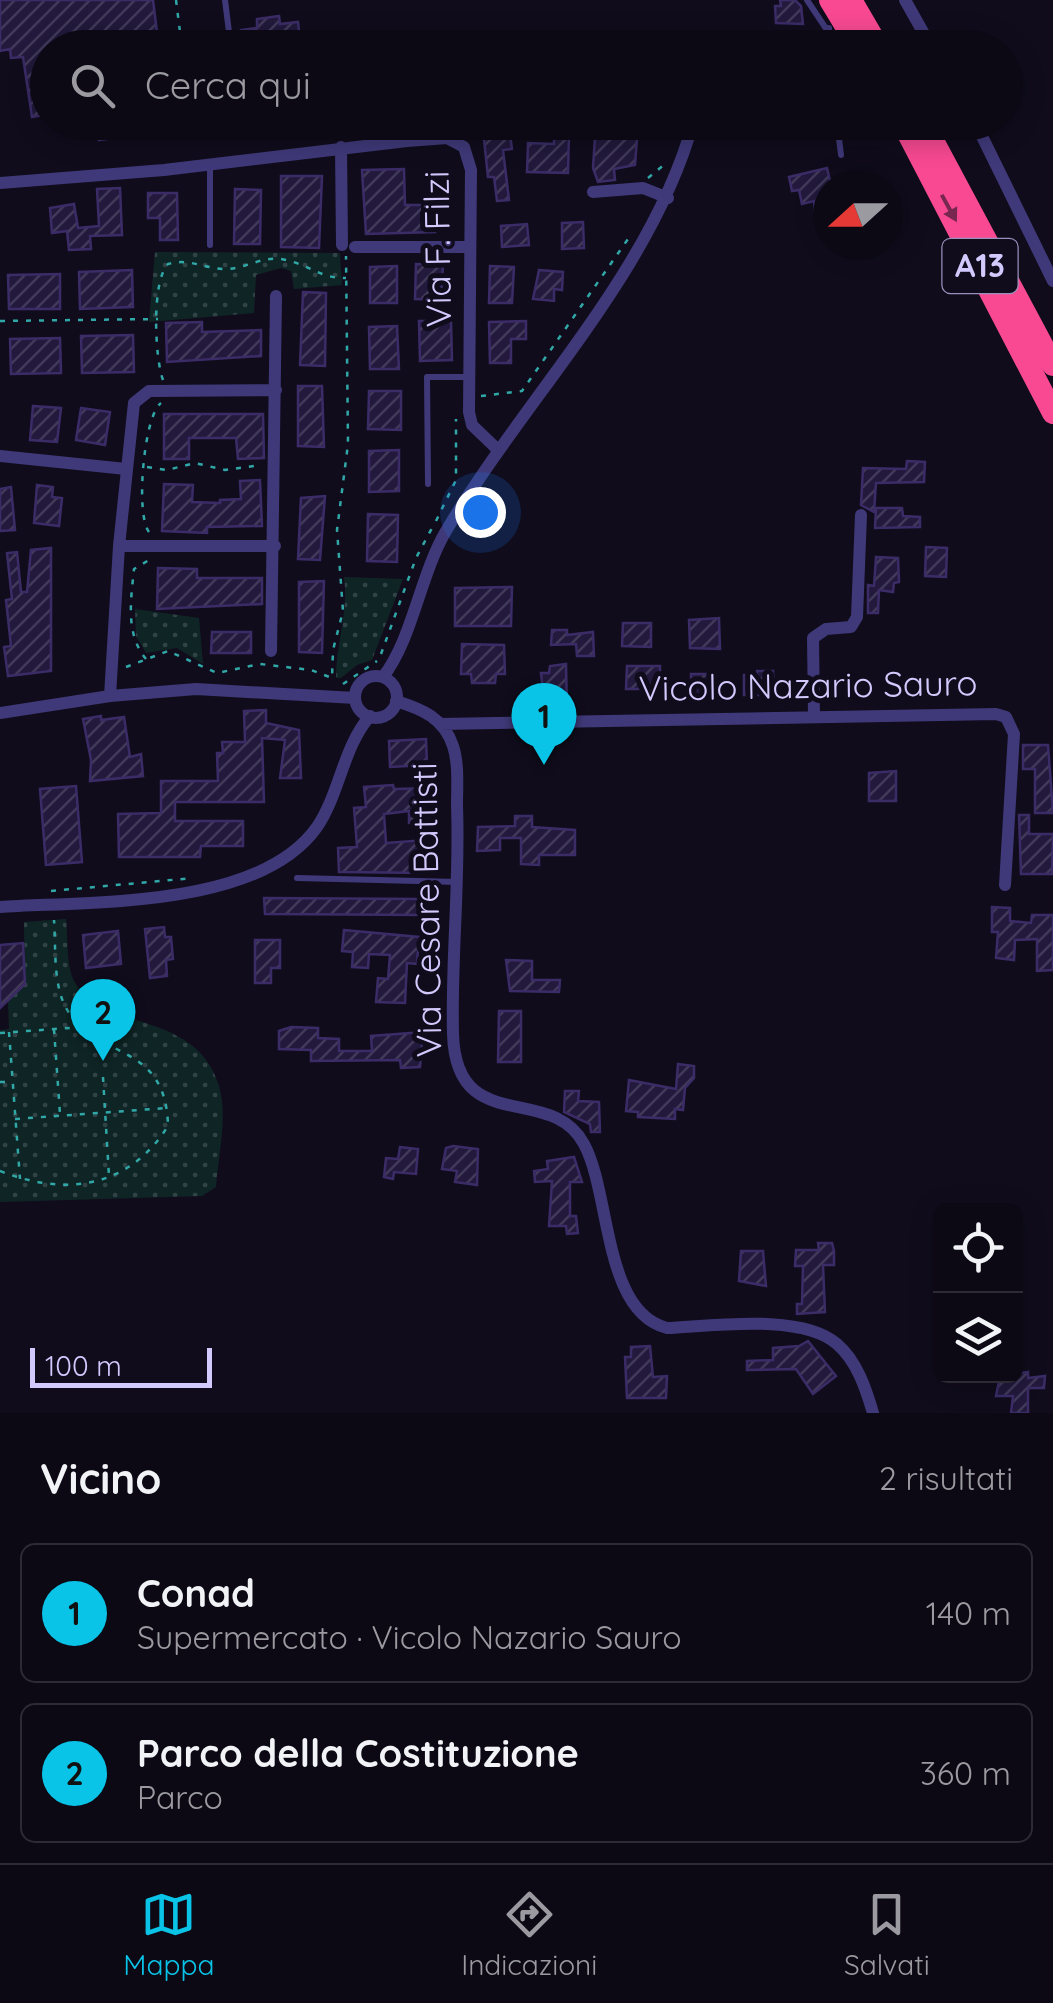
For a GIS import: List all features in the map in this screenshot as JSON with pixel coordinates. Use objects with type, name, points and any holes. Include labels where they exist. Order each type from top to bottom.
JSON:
[{"type":"highway","points":[[830,0],[848,30]]},
{"type":"highway","points":[[851,0],[868,30]]},
{"type":"highway","name":"A13","points":[[911,140],[1053,413]]},
{"type":"highway","name":"A13","points":[[932,140],[1053,366]]},
{"type":"street","points":[[905,0],[922,30]]},
{"type":"street","name":"Via F. Filzi","points":[[0,182],[423,140]]},
{"type":"street","name":"Via F. Filzi","points":[[451,140],[464,146],[471,170],[472,425],[497,449]]},
{"type":"street","points":[[383,677],[396,653],[428,564],[497,449],[641,245],[668,198],[688,140]]},
{"type":"street","points":[[983,140],[1053,281]]},
{"type":"street","points":[[341,147],[348,246],[470,247]]},
{"type":"street","points":[[593,192],[643,188],[668,198]]},
{"type":"street","points":[[271,651],[276,296]]},
{"type":"street","points":[[110,696],[131,414],[139,395],[163,390],[276,390]]},
{"type":"street","points":[[0,456],[126,469]]},
{"type":"street","points":[[814,716],[812,638],[826,629],[851,627],[857,617],[861,515]]},
{"type":"street","points":[[119,546],[275,546]]},
{"type":"street","points":[[355,698],[363,680],[383,677]]},
{"type":"street","points":[[383,677],[396,689],[396,701]]},
{"type":"street","points":[[0,713],[110,696],[227,688],[355,698],[370,716],[316,827],[280,862],[235,882],[200,890],[0,907]]},
{"type":"street","name":"Via Cesare Battisti","points":[[370,716],[389,713],[396,701],[426,710],[453,746],[459,882],[453,1032],[459,1070],[486,1101],[563,1119],[582,1140],[597,1175],[614,1261],[636,1310],[651,1324],[667,1328],[782,1326],[818,1332],[839,1344],[855,1368],[873,1413]]},
{"type":"street","name":"Vicolo Nazario Sauro","points":[[440,724],[814,716],[1006,717],[1014,734],[1005,885]]},
{"type":"lane","points":[[225,0],[229,30]]},
{"type":"lane","points":[[807,0],[828,30]]},
{"type":"lane","points":[[839,140],[841,155]]},
{"type":"lane","points":[[210,164],[210,246]]},
{"type":"lane","points":[[428,484],[427,377],[469,377]]},
{"type":"lane","points":[[297,878],[459,882]]},
{"type":"path","points":[[176,0],[180,30]]},
{"type":"path","points":[[195,140],[196,147]]},
{"type":"path","points":[[643,188],[649,176],[670,157]]},
{"type":"path","points":[[469,396],[522,391],[628,240]]},
{"type":"path","points":[[110,666],[122,668],[168,651],[217,672],[260,664],[312,670],[332,678],[333,650],[343,611],[337,530],[348,444],[348,246]]},
{"type":"path","points":[[146,660],[136,647],[132,598],[134,569],[148,562],[149,545],[140,510],[149,417],[160,404],[163,390],[155,359],[163,269],[179,260],[223,269],[252,260],[284,259],[327,279],[346,278]]},
{"type":"path","points":[[0,321],[158,319]]},
{"type":"path","points":[[332,684],[348,682],[359,669],[380,659],[416,558],[454,490],[456,412]]},
{"type":"path","points":[[144,466],[166,470],[194,462],[226,470],[268,466]]},
{"type":"path","points":[[37,892],[205,876]]},
{"type":"path","points":[[0,1171],[40,1185],[86,1184],[139,1163],[168,1126],[163,1088],[150,1070],[82,1028],[65,1006],[58,986],[53,903]]},
{"type":"path","points":[[0,1032],[82,1028]]},
{"type":"path","points":[[54,1029],[60,1116]]},
{"type":"path","points":[[9,1032],[20,1179]]},
{"type":"path","points":[[103,1077],[109,1177]]},
{"type":"path","points":[[0,1082],[13,1082]]},
{"type":"path","points":[[16,1119],[168,1108]]},
{"type":"green space","points":[[155,252],[340,253],[342,285],[294,289],[291,271],[281,268],[256,275],[254,313],[149,322]]},
{"type":"green space","points":[[344,577],[403,579],[372,660],[336,678],[345,603]]},
{"type":"green space","points":[[135,609],[199,618],[203,664],[177,648],[146,653],[136,636]]},
{"type":"green space","points":[[66,919],[71,974],[88,997],[106,1009],[191,1044],[207,1062],[219,1086],[223,1123],[216,1187],[202,1196],[0,1202],[0,1030],[9,1029],[8,1000],[25,983],[24,922]]},
{"type":"building","points":[[0,0],[153,0],[157,30],[30,30],[30,104],[23,57],[11,58],[10,49],[0,51]]},
{"type":"building","points":[[780,0],[795,0],[801,6],[803,24],[776,23],[775,6],[781,6]]},
{"type":"building","points":[[279,16],[280,24],[298,22],[299,30],[241,30],[257,28],[257,19]]},
{"type":"building","points":[[484,140],[511,140],[512,149],[503,150],[509,200],[497,201],[494,177],[488,177]]},
{"type":"building","points":[[554,140],[569,140],[568,173],[527,172],[528,143],[554,144]]},
{"type":"building","points":[[595,140],[637,140],[635,165],[614,169],[615,180],[598,182],[593,168]]},
{"type":"building","points":[[404,169],[405,205],[435,205],[435,232],[366,234],[362,170]]},
{"type":"building","points":[[813,171],[813,201],[802,204],[799,190],[792,191],[789,177]]},
{"type":"building","points":[[281,176],[322,176],[319,248],[281,247]]},
{"type":"building","points":[[120,188],[122,235],[90,236],[91,249],[69,250],[67,231],[52,233],[50,208],[74,204],[78,228],[99,226],[97,189]]},
{"type":"building","points":[[235,189],[261,190],[260,244],[234,244]]},
{"type":"building","points":[[148,193],[177,193],[178,240],[160,240],[160,218],[148,218]]},
{"type":"building","points":[[583,222],[584,248],[562,249],[562,223]]},
{"type":"building","points":[[527,224],[529,245],[502,247],[501,226]]},
{"type":"building","points":[[416,264],[443,265],[441,300],[415,299]]},
{"type":"building","points":[[397,266],[397,303],[370,303],[370,267]]},
{"type":"building","points":[[490,266],[514,267],[512,303],[489,303]]},
{"type":"building","points":[[132,270],[133,307],[80,309],[79,272]]},
{"type":"building","points":[[539,270],[563,272],[562,290],[554,289],[554,301],[533,299]]},
{"type":"building","points":[[60,274],[60,309],[9,309],[8,275]]},
{"type":"building","points":[[303,292],[326,293],[325,366],[300,365]]},
{"type":"building","points":[[419,321],[451,321],[452,360],[420,361]]},
{"type":"building","points":[[526,321],[526,339],[511,339],[511,363],[490,363],[489,322]]},
{"type":"building","points":[[202,322],[202,332],[261,330],[261,356],[167,362],[166,323]]},
{"type":"building","points":[[397,326],[399,369],[370,369],[369,327]]},
{"type":"building","points":[[133,335],[134,372],[82,373],[81,336]]},
{"type":"building","points":[[60,338],[61,373],[11,374],[10,339]]},
{"type":"building","points":[[298,386],[322,386],[324,447],[298,446]]},
{"type":"building","points":[[369,391],[401,391],[401,430],[368,429]]},
{"type":"building","points":[[33,406],[61,408],[57,442],[30,440]]},
{"type":"building","points":[[81,408],[110,412],[105,445],[76,440]]},
{"type":"building","points":[[164,414],[263,414],[264,458],[238,459],[236,438],[189,438],[189,459],[164,459]]},
{"type":"building","points":[[399,450],[399,491],[369,492],[369,451]]},
{"type":"building","points":[[907,461],[925,462],[924,482],[876,483],[874,512],[861,505],[863,468],[906,469]]},
{"type":"building","points":[[260,480],[262,526],[207,527],[207,533],[162,531],[164,484],[193,485],[192,502],[220,503],[241,499],[240,481]]},
{"type":"building","points":[[37,485],[53,487],[52,497],[62,498],[59,526],[34,523]]},
{"type":"building","points":[[11,487],[15,530],[0,531],[0,489]]},
{"type":"building","points":[[325,496],[320,560],[298,559],[301,498]]},
{"type":"building","points":[[876,508],[902,508],[903,516],[920,517],[920,527],[875,528]]},
{"type":"building","points":[[368,514],[398,515],[397,562],[367,561]]},
{"type":"building","points":[[926,547],[947,548],[946,577],[925,576]]},
{"type":"building","points":[[51,548],[51,671],[8,676],[4,647],[11,646],[6,600],[12,599],[7,553],[17,552],[21,592],[27,592],[31,550]]},
{"type":"building","points":[[876,557],[898,558],[899,582],[894,583],[893,592],[879,590],[878,613],[868,613],[868,585],[874,586]]},
{"type":"building","points":[[158,568],[197,569],[197,578],[262,578],[262,604],[157,609]]},
{"type":"building","points":[[324,581],[322,653],[299,652],[299,582]]},
{"type":"building","points":[[512,587],[511,626],[455,626],[455,588]]},
{"type":"building","points":[[719,618],[720,649],[690,648],[689,620]]},
{"type":"building","points":[[623,623],[651,623],[651,647],[622,646]]},
{"type":"building","points":[[552,630],[567,630],[567,635],[593,632],[594,656],[577,656],[576,644],[551,645]]},
{"type":"building","points":[[212,632],[251,632],[251,653],[211,653]]},
{"type":"building","points":[[462,644],[504,645],[505,674],[496,674],[495,683],[472,683],[471,674],[461,674]]},
{"type":"building","points":[[566,664],[567,709],[545,710],[541,673],[549,673],[550,666]]},
{"type":"building","points":[[627,666],[660,666],[660,689],[626,689]]},
{"type":"building","points":[[757,671],[773,671],[774,695],[744,695],[744,675],[757,675]]},
{"type":"building","points":[[691,674],[713,674],[714,697],[691,697]]},
{"type":"building","points":[[266,710],[266,723],[299,730],[301,778],[280,778],[285,740],[262,738],[264,802],[175,802],[175,821],[243,821],[243,846],[201,846],[200,857],[119,857],[118,814],[161,813],[161,781],[218,781],[217,753],[223,753],[222,742],[245,742],[244,711]]},
{"type":"building","points":[[101,716],[101,720],[124,717],[130,757],[141,754],[143,776],[90,781],[91,760],[83,719]]},
{"type":"building","points":[[426,739],[427,765],[390,767],[389,741]]},
{"type":"building","points":[[1023,745],[1048,745],[1053,813],[1035,813],[1035,769],[1023,769]]},
{"type":"building","points":[[896,771],[896,801],[869,801],[869,773]]},
{"type":"building","points":[[393,785],[394,789],[428,788],[429,822],[409,823],[409,811],[384,814],[386,843],[425,840],[424,849],[431,849],[431,873],[339,872],[338,848],[357,847],[354,808],[366,807],[364,787]]},
{"type":"building","points":[[76,786],[82,862],[46,865],[40,789]]},
{"type":"building","points":[[1019,815],[1029,815],[1029,834],[1053,834],[1052,874],[1021,874]]},
{"type":"building","points":[[515,816],[532,816],[532,827],[575,830],[575,855],[539,855],[539,865],[521,864],[521,838],[500,838],[500,850],[477,851],[478,827],[515,826]]},
{"type":"building","points":[[264,898],[423,899],[423,915],[265,914]]},
{"type":"building","points":[[992,907],[1010,908],[1010,921],[1031,923],[1032,915],[1053,915],[1053,970],[1037,971],[1037,939],[1015,940],[1014,960],[996,958],[998,932],[992,932]]},
{"type":"building","points":[[164,927],[165,937],[171,937],[173,959],[166,960],[167,976],[150,978],[145,929]]},
{"type":"building","points":[[344,930],[419,937],[417,964],[407,963],[405,1003],[376,1002],[378,978],[388,979],[390,955],[369,954],[368,968],[352,967],[353,952],[342,951]]},
{"type":"building","points":[[118,931],[121,964],[86,968],[83,935]]},
{"type":"building","points":[[255,940],[280,940],[280,968],[271,968],[271,983],[255,983]]},
{"type":"building","points":[[23,943],[25,984],[0,1008],[0,945]]},
{"type":"building","points":[[506,960],[532,961],[532,980],[560,980],[559,992],[510,991]]},
{"type":"building","points":[[499,1011],[521,1011],[521,1062],[498,1062]]},
{"type":"building","points":[[291,1027],[318,1028],[318,1038],[339,1039],[339,1051],[372,1051],[371,1036],[423,1032],[420,1067],[401,1068],[400,1060],[311,1061],[311,1050],[279,1049],[279,1031]]},
{"type":"building","points":[[678,1064],[694,1066],[694,1078],[685,1088],[683,1110],[675,1109],[675,1119],[638,1117],[638,1112],[626,1111],[629,1080],[676,1089]]},
{"type":"building","points":[[565,1091],[579,1091],[578,1101],[599,1102],[600,1132],[591,1132],[590,1124],[564,1112]]},
{"type":"building","points":[[400,1147],[418,1149],[416,1174],[394,1172],[393,1179],[384,1177],[386,1158],[398,1159]]},
{"type":"building","points":[[446,1148],[478,1149],[477,1185],[455,1182],[457,1171],[442,1169]]},
{"type":"building","points":[[574,1157],[582,1182],[570,1182],[570,1216],[576,1216],[578,1233],[567,1234],[566,1226],[549,1226],[552,1181],[535,1182],[534,1171],[548,1169],[547,1161]]},
{"type":"building","points":[[818,1243],[832,1243],[834,1251],[834,1265],[823,1265],[825,1312],[797,1314],[797,1304],[802,1304],[803,1266],[795,1266],[796,1250],[819,1250]]},
{"type":"building","points":[[741,1251],[763,1251],[766,1286],[739,1281]]},
{"type":"building","points":[[808,1341],[836,1376],[813,1394],[796,1369],[747,1370],[747,1361],[773,1360],[773,1348],[799,1346]]},
{"type":"building","points":[[650,1346],[653,1377],[667,1376],[666,1398],[627,1398],[625,1357],[631,1357],[631,1347]]},
{"type":"building","points":[[1028,1372],[1028,1378],[1045,1376],[1044,1388],[1028,1388],[1028,1413],[1011,1413],[1013,1396],[996,1396],[999,1383],[1023,1383],[1023,1373]]},
{"type":"place","name":"Conad","points":[[544,765]]},
{"type":"place","name":"Parco della Costituzione","points":[[103,1061]]}]
